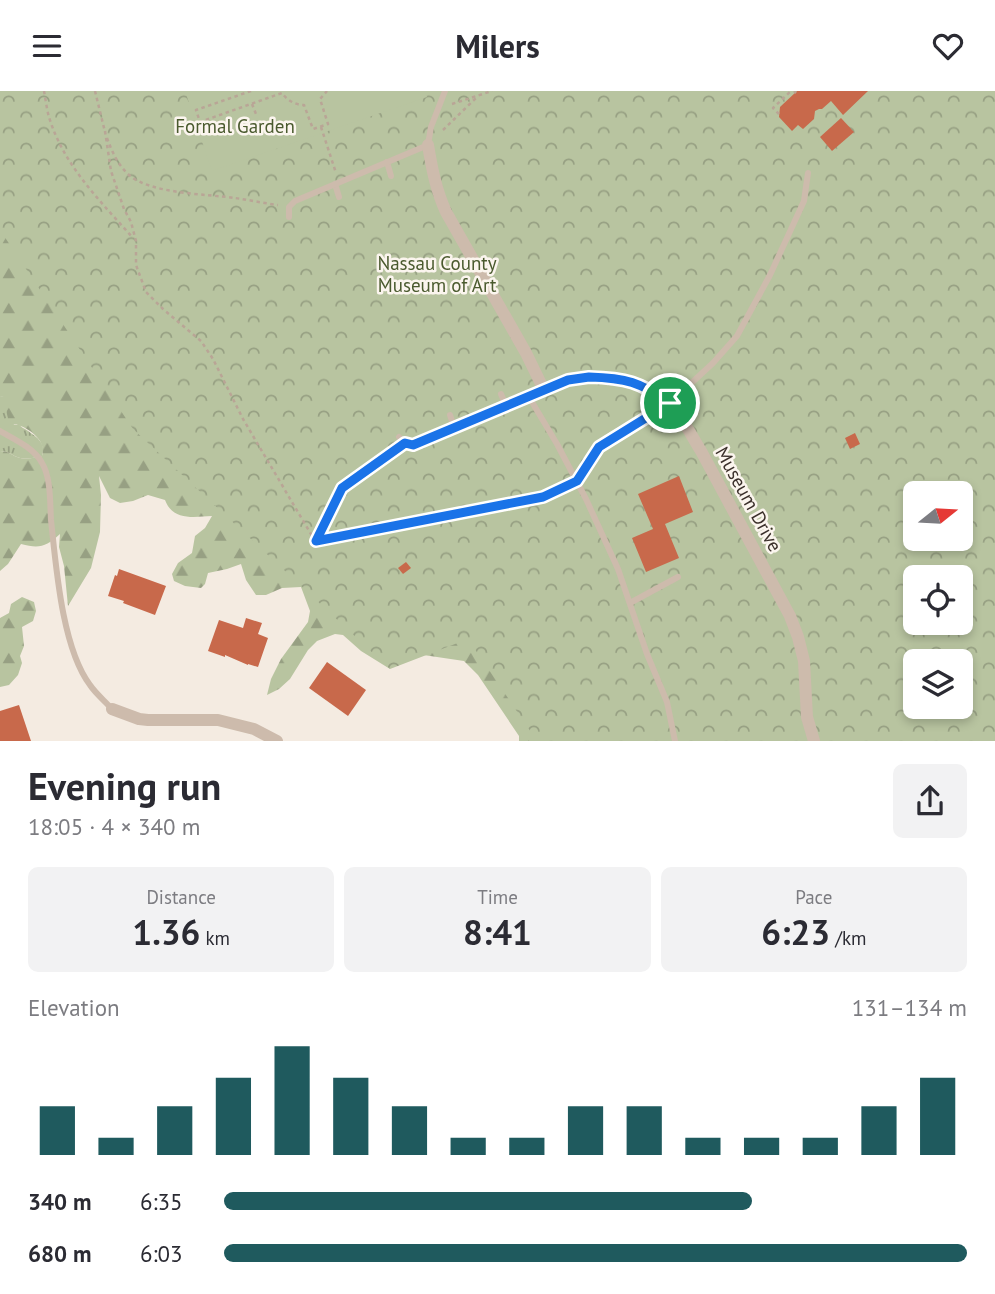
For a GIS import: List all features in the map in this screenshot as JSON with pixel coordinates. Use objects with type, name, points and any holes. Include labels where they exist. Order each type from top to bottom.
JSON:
[{"type":"street","points":[[428,145],[433,177],[446,212],[544,390]]},
{"type":"street","name":"Museum Drive","points":[[544,390],[568,380],[599,377],[633,381],[670,403],[701,451],[799,637],[804,661],[807,717],[814,741]]},
{"type":"street","points":[[112,709],[148,720],[218,720],[254,729],[277,741]]},
{"type":"lane","points":[[289,217],[289,207],[295,201],[428,145],[431,127],[445,91]]},
{"type":"lane","points":[[387,162],[391,176]]},
{"type":"lane","points":[[670,403],[713,363],[737,336],[770,275],[804,201],[808,173]]},
{"type":"lane","points":[[335,184],[339,197]]},
{"type":"lane","points":[[399,436],[405,443],[413,445],[544,390]]},
{"type":"lane","points":[[501,394],[506,406]]},
{"type":"lane","points":[[528,397],[577,481],[618,569],[667,702],[675,741]]},
{"type":"lane","points":[[450,415],[454,427]]},
{"type":"lane","points":[[0,431],[28,448],[41,461],[47,473],[54,547],[73,655],[90,685],[112,709]]},
{"type":"lane","points":[[630,603],[678,577]]},
{"type":"path","points":[[44,91],[50,122],[66,154],[96,196],[136,241]]},
{"type":"path","points":[[94,91],[113,155],[129,175],[140,182],[187,194],[289,207]]},
{"type":"path","points":[[249,91],[196,110],[200,122],[282,93],[292,103],[304,105],[313,129],[328,124],[320,99],[327,91]]},
{"type":"path","points":[[437,108],[492,91]]},
{"type":"path","points":[[779,114],[773,108],[793,92]]},
{"type":"path","points":[[428,145],[477,97]]},
{"type":"path","points":[[252,104],[256,114]]},
{"type":"path","points":[[321,127],[336,173],[335,184]]},
{"type":"path","points":[[105,131],[111,171],[131,222],[136,241],[136,265],[146,292],[201,341],[243,419],[316,541]]},
{"type":"path","points":[[316,541],[543,497],[577,481],[599,447],[670,403]]},
{"type":"path","points":[[316,541],[342,488],[405,443]]},
{"type":"green space","points":[[0,91],[691,741],[519,741],[519,736],[478,675],[464,661],[410,653],[384,633],[390,669],[361,651],[343,635],[335,634],[317,641],[308,650],[290,679],[267,695],[281,659],[308,622],[310,611],[301,587],[282,588],[266,595],[256,595],[246,580],[241,564],[208,573],[201,588],[174,581],[172,574],[178,563],[192,553],[195,536],[205,528],[212,516],[178,515],[165,500],[148,495],[120,503],[110,498],[99,476],[100,532],[91,568],[68,606],[59,547],[60,534],[42,546],[21,544],[0,571],[0,451],[26,459],[42,456],[43,451],[40,441],[32,433],[10,422],[7,398],[0,396]]},
{"type":"green space","name":"Nassau County Museum of Art","points":[[0,91],[995,91],[995,741],[537,741],[468,639],[390,669],[133,429],[0,230]]},
{"type":"green space","name":"Formal Garden","points":[[185,91],[425,91],[427,97],[212,171]]},
{"type":"green space","points":[[0,396],[7,397],[14,425],[20,425],[41,443],[42,456],[23,458],[0,451]]},
{"type":"green space","points":[[22,597],[34,602],[36,611],[33,621],[22,627],[24,646],[18,675],[9,685],[0,687],[0,618],[9,613],[11,604]]},
{"type":"building","points":[[797,91],[868,91],[843,115],[831,101],[815,111],[814,119],[803,129],[798,125],[792,131],[779,117],[780,107]]},
{"type":"building","points":[[841,118],[854,132],[832,151],[820,137]]},
{"type":"building","points":[[855,433],[860,444],[850,449],[845,438]]},
{"type":"building","points":[[679,476],[693,512],[665,524],[679,558],[646,572],[632,538],[653,529],[638,494]]},
{"type":"building","points":[[406,562],[411,568],[403,574],[398,568]]},
{"type":"building","points":[[119,569],[166,586],[155,615],[108,596]]},
{"type":"building","points":[[246,618],[262,623],[258,634],[268,638],[258,667],[208,651],[219,620],[243,628]]},
{"type":"building","points":[[327,662],[366,690],[348,716],[309,688]]},
{"type":"building","points":[[19,705],[31,741],[0,741],[0,711]]},
{"type":"route","points":[[599,377],[633,381],[670,403],[599,447],[577,481],[543,497],[316,541],[342,488],[405,443],[413,445],[568,380],[599,377]]}]
